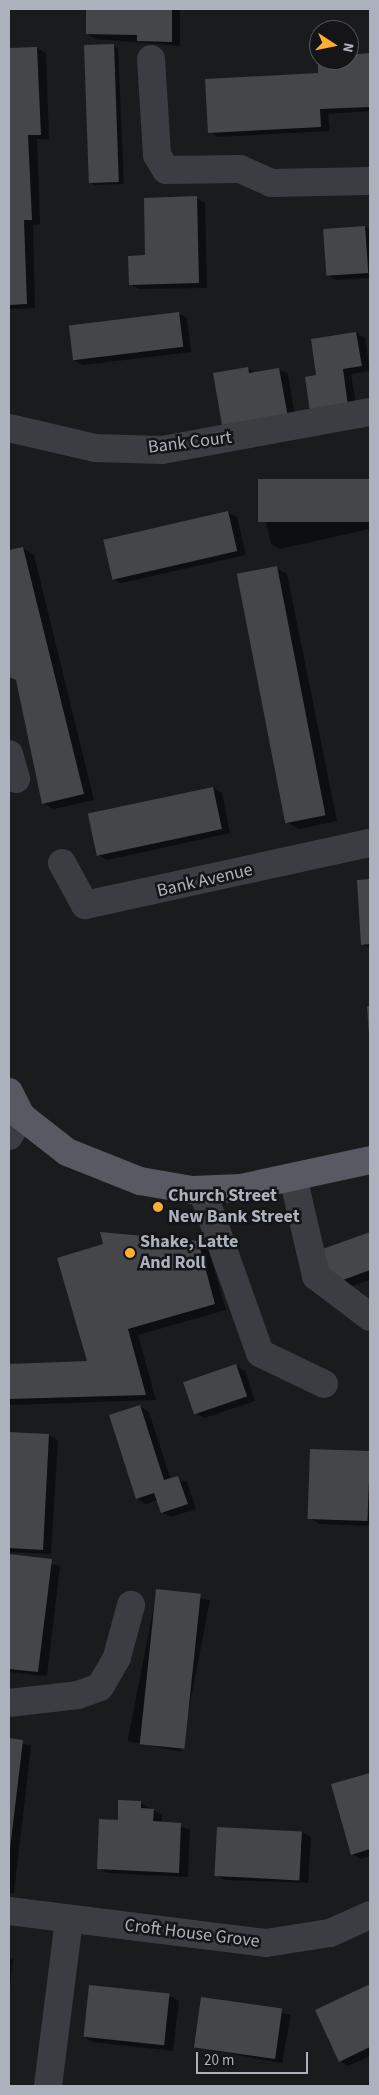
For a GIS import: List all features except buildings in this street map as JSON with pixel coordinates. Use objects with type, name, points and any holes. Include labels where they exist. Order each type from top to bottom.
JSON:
[{"type":"main road","points":[[9,1092],[15,1126],[102,1169],[140,1181],[202,1190],[241,1188],[370,1160]]},
{"type":"street","points":[[151,59],[156,155],[166,170],[240,168],[271,183],[370,181]]},
{"type":"street","name":"Bank Court","points":[[9,428],[95,448],[162,450],[370,412]]},
{"type":"street","name":"Bank Avenue","points":[[62,863],[85,905],[370,843]]},
{"type":"street","points":[[293,1177],[316,1276],[370,1317]]},
{"type":"street","points":[[202,1190],[260,1353],[324,1384]]},
{"type":"street","points":[[9,1703],[78,1695],[100,1687],[117,1656],[131,1605]]},
{"type":"street","name":"Croft House Grove","points":[[9,1911],[266,1943],[330,1933],[370,1915]]},
{"type":"street","points":[[48,2086],[69,1919]]},
{"type":"place","name":"Church Street New Bank Street","points":[[158,1207]]},
{"type":"place","name":"Shake, Latte And Roll","points":[[130,1253]]}]
